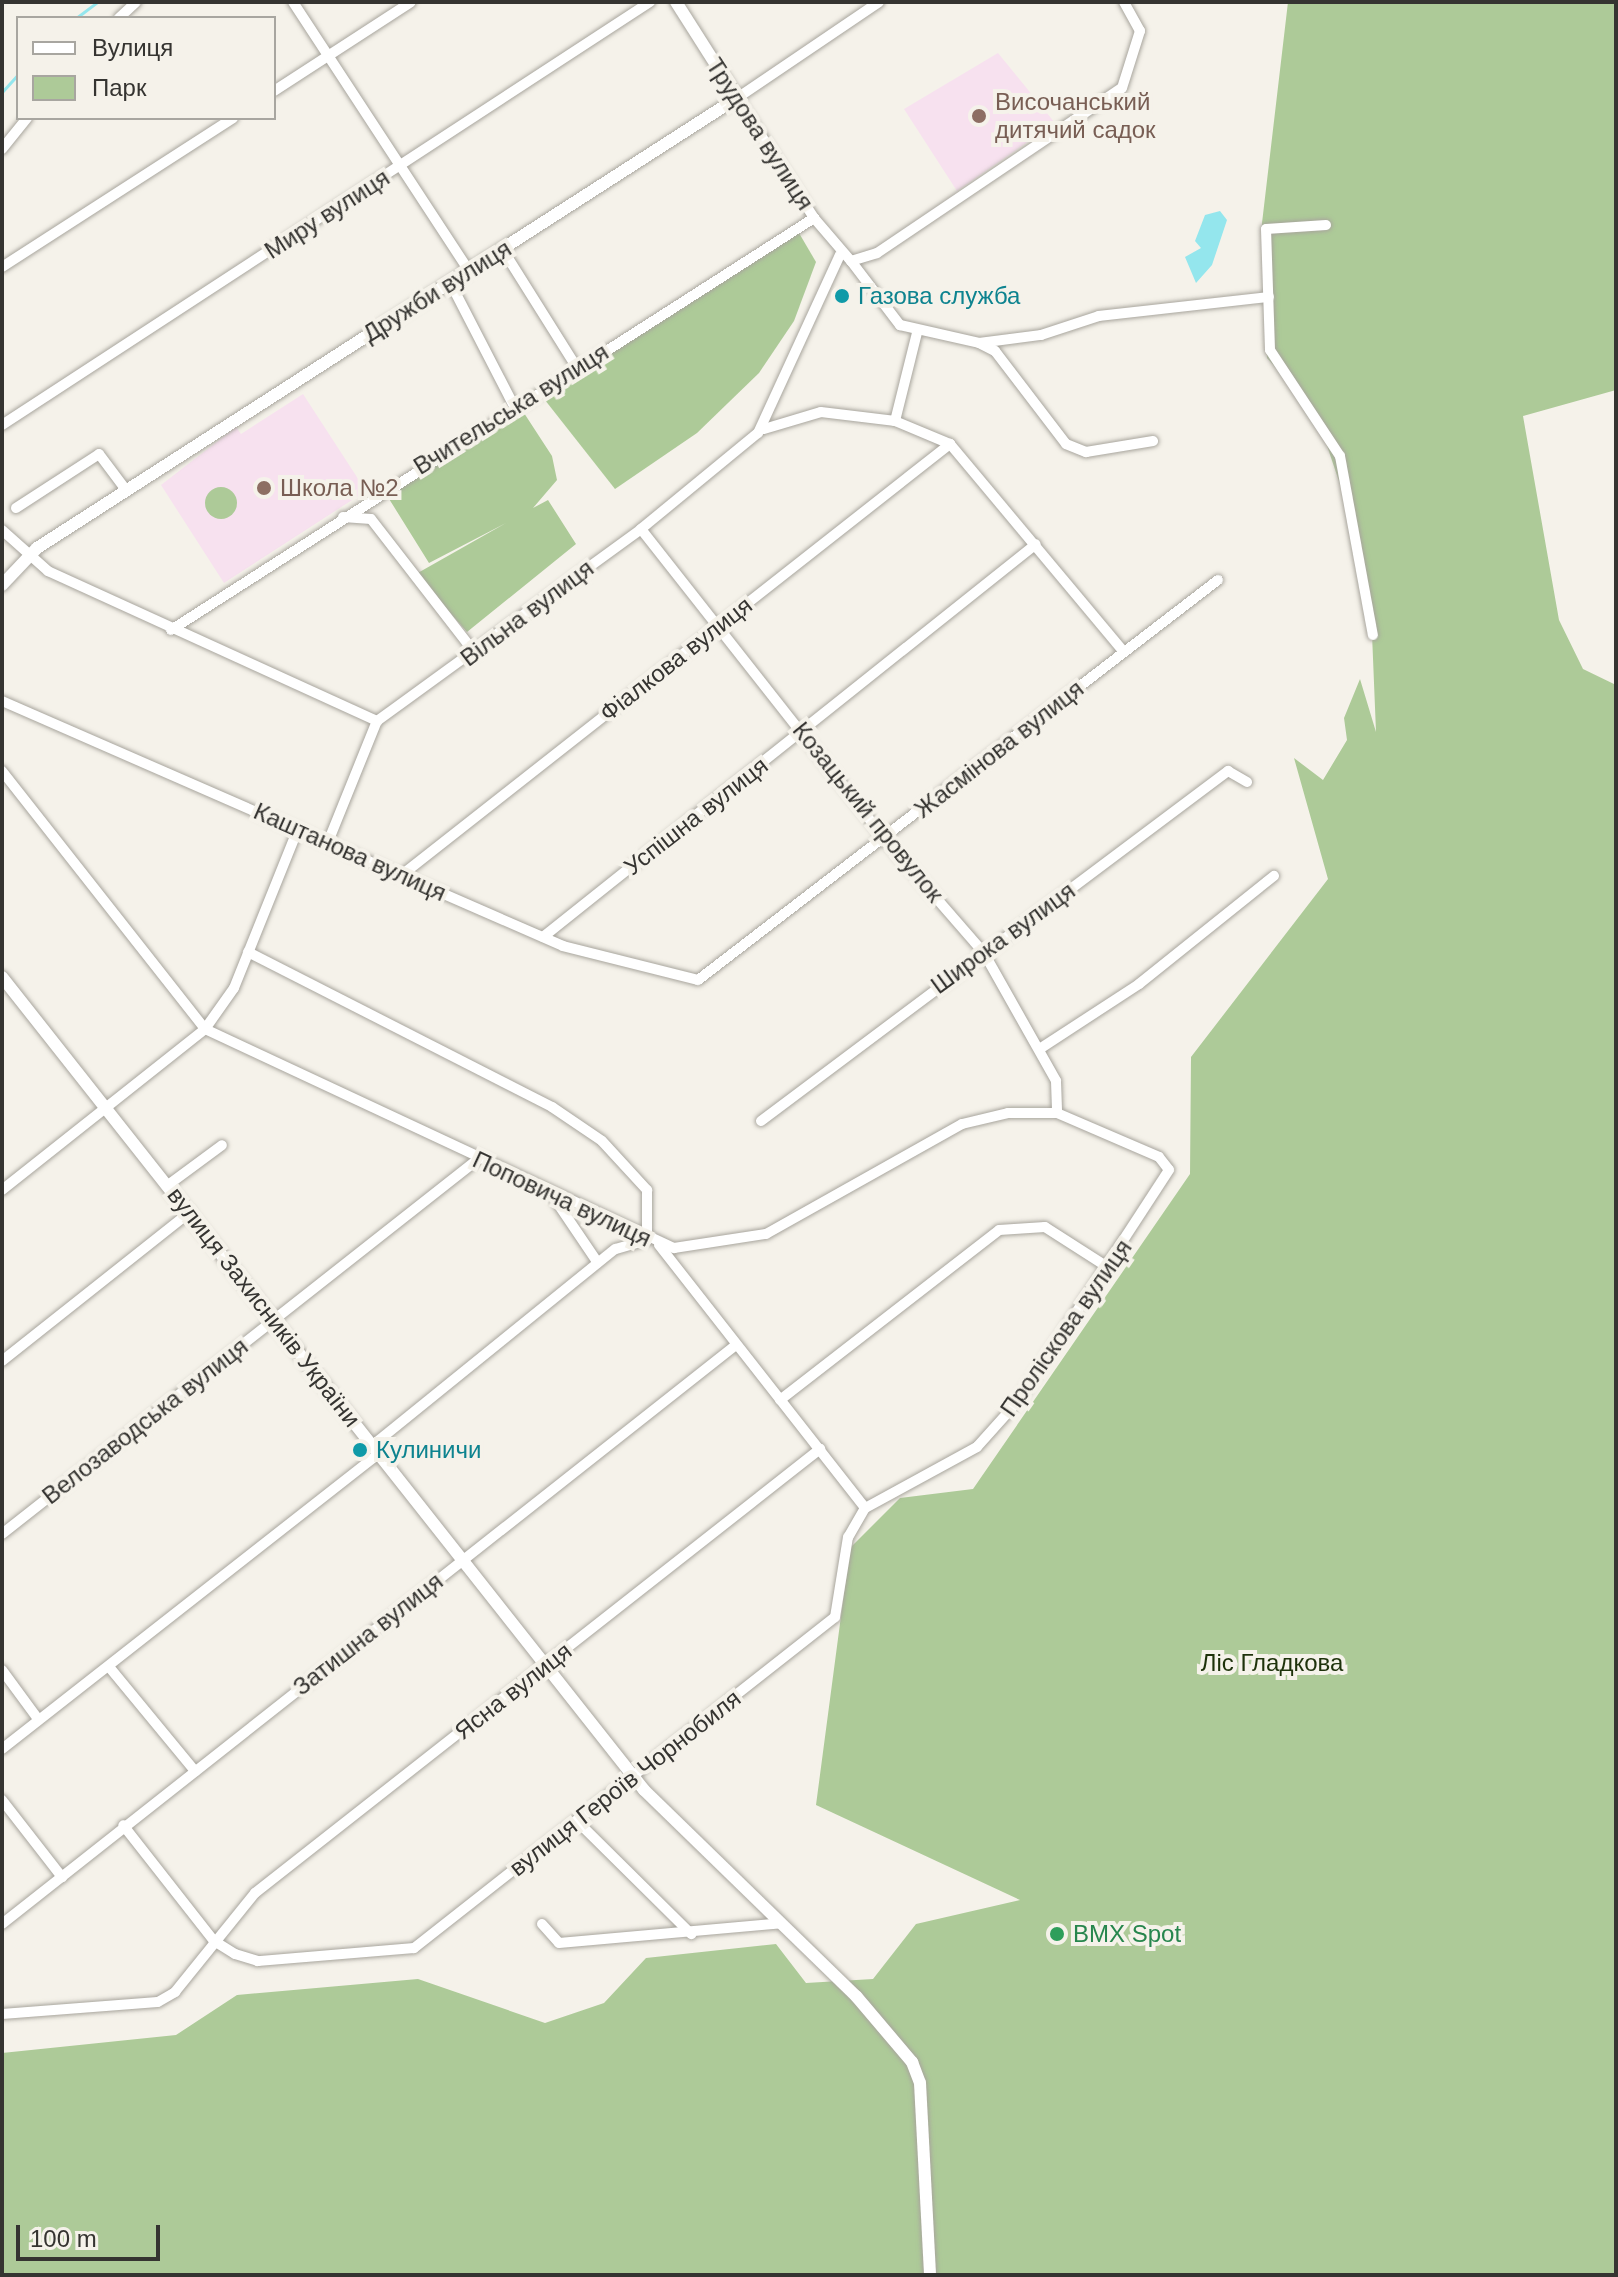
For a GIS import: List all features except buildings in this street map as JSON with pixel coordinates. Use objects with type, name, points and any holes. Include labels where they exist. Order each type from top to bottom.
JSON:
[{"type":"street","points":[[121,16],[136,2]]},
{"type":"street","points":[[293,2],[469,271]]},
{"type":"street","points":[[276,90],[411,2]]},
{"type":"street","name":"Миру вулиця","points":[[2,425],[650,2]]},
{"type":"street","name":"Трудова вулиця","points":[[676,2],[814,218],[900,325],[917,333]]},
{"type":"street","name":"Дружби вулиця","points":[[2,585],[25,557],[451,284],[879,2]]},
{"type":"street","points":[[845,258],[877,253],[1122,88],[1140,31],[1124,2]]},
{"type":"street","points":[[2,149],[25,120]]},
{"type":"street","points":[[2,267],[230,120]]},
{"type":"street","name":"Вчительська вулиця","points":[[171,630],[515,408],[575,365],[814,218]]},
{"type":"street","points":[[1326,225],[1266,229],[1270,350],[1340,456],[1373,635]]},
{"type":"street","points":[[503,250],[575,365]]},
{"type":"street","name":"Вільна вулиця","points":[[377,721],[475,653],[641,529],[758,433],[771,415],[845,258]]},
{"type":"street","points":[[451,284],[515,408]]},
{"type":"street","points":[[895,421],[917,333],[979,343],[1041,335],[1099,316],[1269,297]]},
{"type":"street","points":[[979,343],[995,351],[1066,444],[1086,452],[1153,441]]},
{"type":"street","points":[[758,433],[782,418],[821,412],[895,421],[950,444],[1124,652]]},
{"type":"street","name":"Фіалкова вулиця","points":[[403,874],[950,444]]},
{"type":"street","points":[[16,508],[99,454],[126,490]]},
{"type":"street","points":[[343,517],[371,519],[475,653]]},
{"type":"street","name":"Козацький провулок","points":[[641,529],[719,624],[884,838],[984,953],[1041,1048],[1056,1081],[1057,1113]]},
{"type":"street","points":[[2,530],[25,557],[171,630],[377,721],[328,842]]},
{"type":"street","name":"Успішна вулиця","points":[[543,937],[1036,544]]},
{"type":"street","name":"Жасмінова вулиця","points":[[706,979],[1218,580]]},
{"type":"street","name":"Каштанова вулиця","points":[[2,701],[543,937],[706,979]]},
{"type":"street","points":[[2,771],[205,1029]]},
{"type":"street","name":"Широка вулиця","points":[[761,1121],[1228,771],[1247,782]]},
{"type":"street","points":[[2,1190],[205,1029],[248,952],[298,829]]},
{"type":"street","points":[[1041,1048],[1139,984],[1274,876]]},
{"type":"street","points":[[248,952],[552,1107],[602,1141],[647,1190],[653,1242],[865,1508]]},
{"type":"street","name":"вулиця Захисників України","points":[[2,977],[633,1776],[781,1923],[912,2062],[923,2111],[930,2275]]},
{"type":"street","name":"Поповича вулиця","points":[[205,1029],[552,1196],[653,1242],[674,1248],[766,1234],[962,1124],[1057,1113]]},
{"type":"street","name":"Проліскова вулиця","points":[[865,1508],[977,1447],[1020,1399],[1166,1179],[1165,1160],[1057,1113]]},
{"type":"street","points":[[168,1185],[222,1145]]},
{"type":"street","name":"Велозаводська вулиця","points":[[2,1534],[477,1160]]},
{"type":"street","points":[[552,1196],[598,1263]]},
{"type":"street","points":[[2,1361],[190,1212]]},
{"type":"street","points":[[780,1400],[999,1230],[1045,1227],[1109,1268]]},
{"type":"street","points":[[2,1749],[110,1668],[598,1263],[653,1242]]},
{"type":"street","name":"Затишна вулиця","points":[[2,1924],[123,1825],[736,1345]]},
{"type":"street","name":"Ясна вулиця","points":[[2,2014],[158,2002],[255,1893],[820,1449]]},
{"type":"street","name":"вулиця Героїв Чорнобиля","points":[[214,1941],[258,1961],[414,1948],[835,1617],[848,1537],[865,1508]]},
{"type":"street","points":[[110,1668],[195,1771]]},
{"type":"street","points":[[2,1670],[38,1719]]},
{"type":"street","points":[[2,1800],[62,1877]]},
{"type":"street","points":[[577,1821],[691,1934]]},
{"type":"street","points":[[123,1825],[214,1941]]},
{"type":"street","points":[[542,1924],[559,1943],[691,1934],[781,1923]]},
{"type":"shaded area","name":"Височанський дитячий садок","points":[[998,53],[1055,123],[957,191],[904,109]]},
{"type":"shaded area","name":"Школа №2","points":[[303,394],[366,491],[224,583],[161,485],[236,427],[241,434]]},
{"type":"green space","name":"Ліс Гладкова","points":[[1288,2],[1616,2],[1616,390],[1523,416],[1559,620],[1583,669],[1616,685],[1616,2275],[2,2275],[2,2053],[176,2035],[237,1995],[418,1979],[545,2023],[604,2003],[646,1958],[776,1944],[806,1983],[873,1979],[916,1924],[1020,1900],[816,1805],[850,1548],[900,1498],[973,1489],[1190,1174],[1191,1057],[1328,879],[1294,758],[1323,780],[1347,740],[1344,718],[1360,679],[1376,732],[1372,634],[1348,508],[1316,413],[1267,358],[1262,223]]},
{"type":"green space","points":[[799,233],[816,262],[794,321],[759,373],[697,433],[615,489],[541,395]]},
{"type":"green space","points":[[524,413],[552,456],[557,480],[533,508],[548,500],[576,544],[467,632],[416,574],[506,523],[429,563],[386,494]]},
{"type":"green space","points":[[221,487],[232,492],[237,503],[232,514],[221,519],[210,514],[205,503],[210,492]]},
{"type":"water","points":[[1220,211],[1227,220],[1212,265],[1196,283],[1185,257],[1201,248],[1195,241],[1205,215]]},
{"type":"waterway","points":[[79,16],[97,2]]},
{"type":"waterway","points":[[2,92],[16,76]]},
{"type":"place","name":"Височанський дитячий садок","points":[[979,116]]},
{"type":"place","name":"Газова служба","points":[[842,296]]},
{"type":"place","name":"Школа №2","points":[[264,488]]},
{"type":"place","name":"Кулиничи","points":[[360,1450]]},
{"type":"place","name":"BMX Spot","points":[[1057,1934]]}]
